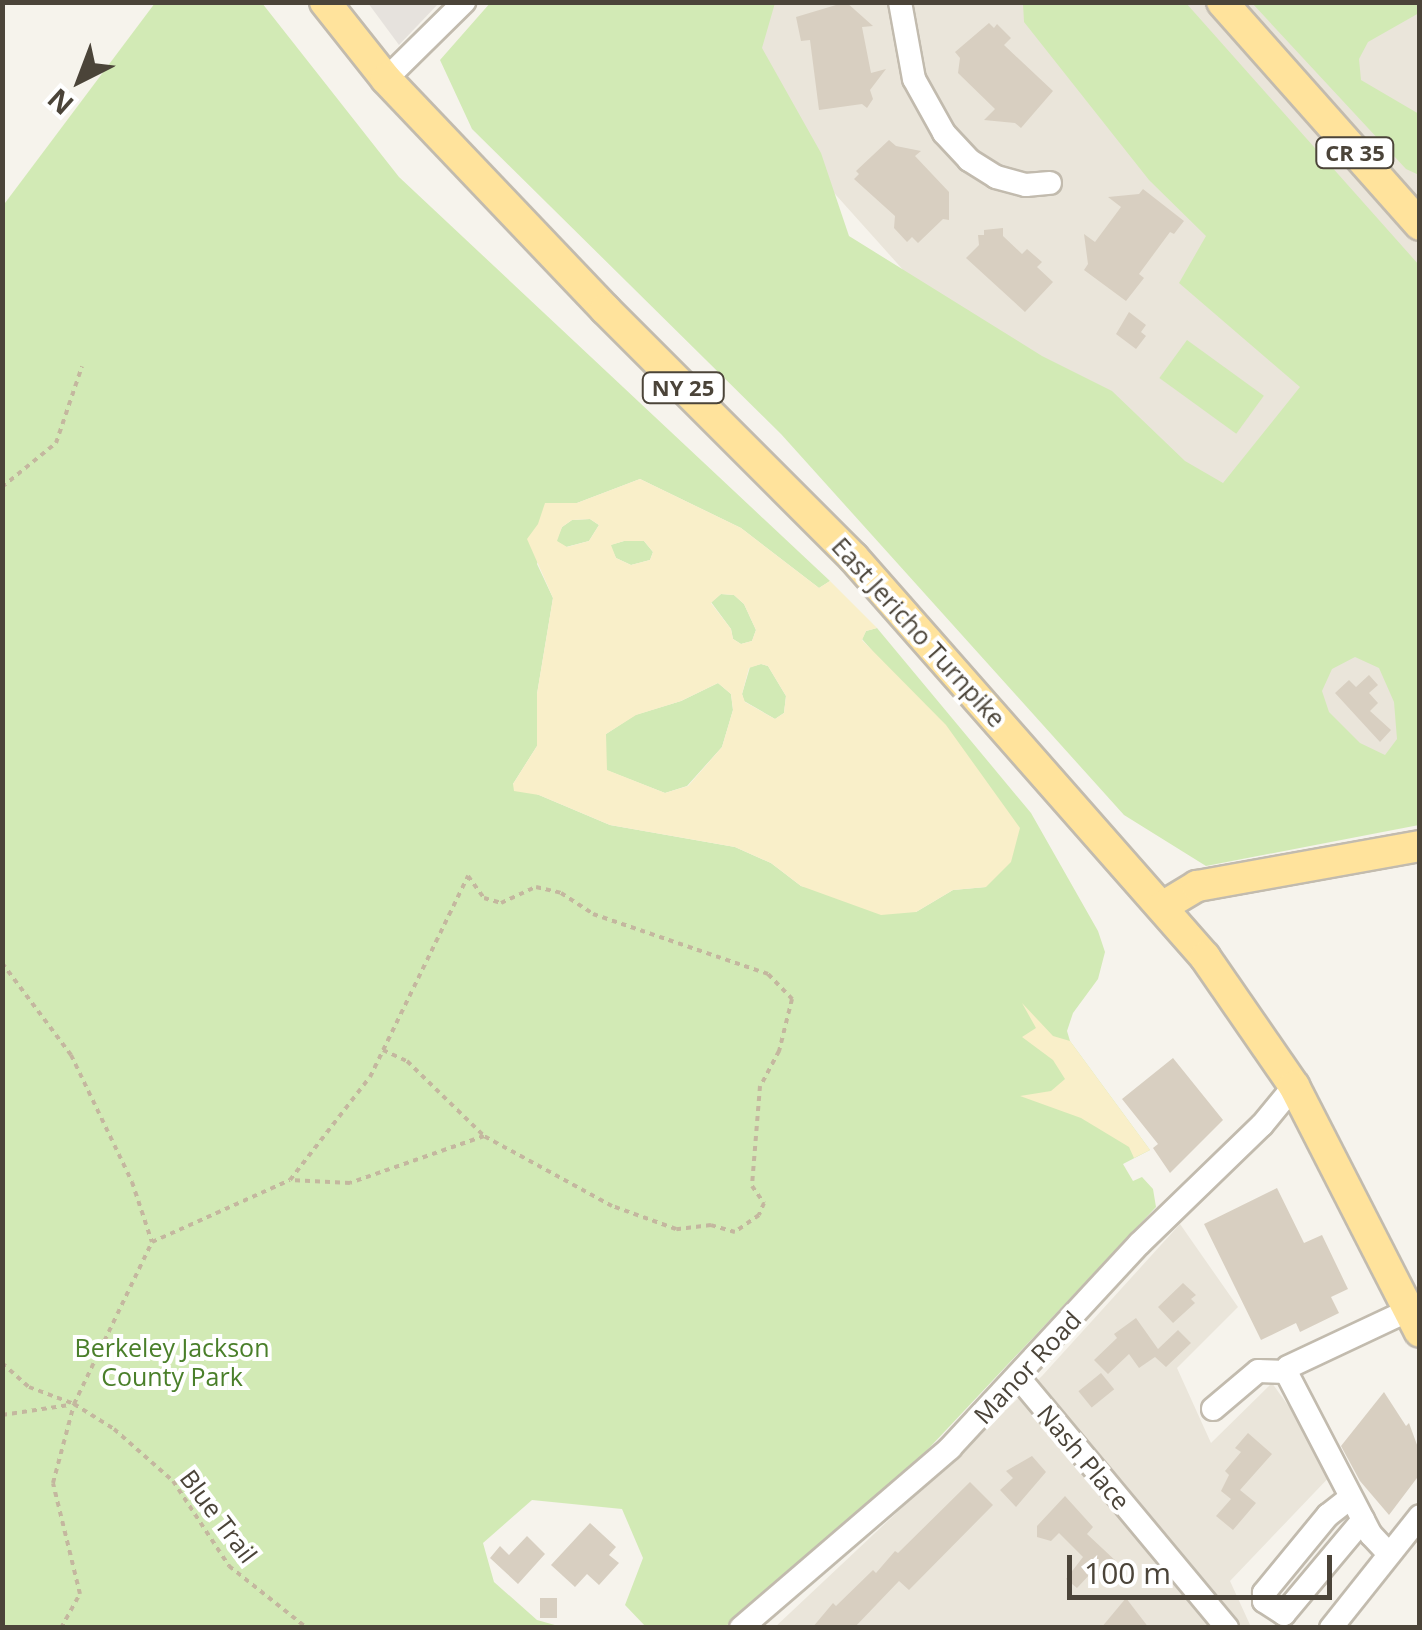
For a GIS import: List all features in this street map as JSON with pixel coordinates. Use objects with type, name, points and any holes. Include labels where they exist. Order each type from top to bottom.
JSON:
[{"type":"main road","name":"East Jericho Turnpike","points":[[325,2],[386,79],[605,309],[852,557],[1204,957],[1294,1086],[1416,1315]]},
{"type":"main road","name":"CR 35","points":[[1222,2],[1420,226]]},
{"type":"main road","points":[[1162,907],[1198,886],[1420,846]]},
{"type":"street","points":[[386,79],[464,2]]},
{"type":"street","points":[[900,2],[914,80],[944,133],[970,160],[996,177],[1026,185],[1050,183]]},
{"type":"street","name":"Manor Road","points":[[740,1628],[879,1512],[1018,1378],[1140,1244],[1262,1125],[1294,1086]]},
{"type":"street","points":[[1286,1372],[1288,1367],[1416,1315]]},
{"type":"street","points":[[1212,1409],[1258,1371],[1286,1372]]},
{"type":"street","points":[[1286,1372],[1350,1498],[1389,1554]]},
{"type":"street","name":"Nash Place","points":[[1018,1378],[1228,1628]]},
{"type":"street","points":[[1350,1498],[1318,1528],[1264,1593],[1264,1602],[1284,1614],[1363,1520]]},
{"type":"street","points":[[1331,1628],[1420,1516]]},
{"type":"path","points":[[2,487],[56,443],[82,366]]},
{"type":"path","points":[[290,1180],[370,1078],[383,1050],[468,876],[484,898],[501,903],[536,887],[561,892],[594,914],[768,974],[792,999],[779,1051],[760,1086],[752,1186],[764,1203],[758,1215],[735,1232],[711,1225],[676,1229],[612,1206],[484,1136],[407,1061],[383,1050]]},
{"type":"path","points":[[2,962],[71,1055],[132,1182],[152,1242]]},
{"type":"path","points":[[60,1628],[80,1594],[53,1483],[74,1404],[152,1242],[290,1180],[350,1183],[484,1136]]},
{"type":"path","name":"Blue Trail","points":[[2,1363],[29,1387],[74,1404],[114,1429],[173,1481],[229,1566],[307,1628]]},
{"type":"path","points":[[2,1415],[74,1404]]},
{"type":"shaded area","points":[[368,3],[439,3],[399,45]]},
{"type":"shaded area","points":[[664,3],[1419,3],[1419,797],[1360,780]]},
{"type":"shaded area","points":[[1180,1224],[1238,1307],[1177,1368],[1211,1443],[1272,1383],[1335,1471],[1230,1581],[1251,1627],[774,1628],[1042,1376]]},
{"type":"green space","points":[[491,2],[775,3],[762,48],[821,153],[849,236],[1042,356],[1112,391],[1185,461],[1223,483],[1300,387],[1179,283],[1206,236],[1149,180],[1024,22],[1023,3],[1186,3],[1419,265],[1419,825],[1206,866],[1124,815],[781,434],[472,129],[440,60]],"holes":[[[1355,657],[1379,668],[1394,702],[1397,739],[1385,755],[1360,743],[1329,712],[1322,691],[1332,669]]]},
{"type":"green space","name":"Berkeley Jackson County Park","points":[[155,3],[262,3],[399,177],[830,581],[819,588],[741,528],[640,479],[577,503],[557,505],[537,564],[553,598],[537,694],[537,746],[513,784],[610,825],[735,847],[771,863],[801,886],[916,912],[953,890],[986,887],[882,662],[862,639],[866,631],[877,628],[1031,813],[1098,931],[1105,952],[1098,979],[1073,1013],[1067,1031],[1070,1041],[1150,1150],[1123,1164],[1133,1181],[1142,1177],[1153,1189],[1156,1207],[916,1462],[725,1627],[646,1627],[625,1605],[643,1558],[622,1509],[532,1500],[483,1543],[494,1582],[537,1620],[562,1627],[3,1627],[2,207]]},
{"type":"green space","points":[[1252,3],[1419,3],[1419,13],[1368,42],[1359,59],[1361,80],[1419,114],[1419,175],[1406,169]]},
{"type":"green space","points":[[1187,340],[1264,396],[1236,434],[1159,378]]},
{"type":"green space","points":[[590,519],[599,525],[589,541],[566,547],[556,541],[562,527],[572,520]]},
{"type":"green space","points":[[644,541],[653,552],[650,560],[631,565],[616,558],[610,545]]},
{"type":"green space","points":[[721,594],[734,595],[744,604],[756,630],[752,641],[741,644],[733,639],[731,629],[711,602]]},
{"type":"green space","points":[[768,666],[786,696],[784,713],[775,719],[744,701],[742,694],[750,667]]},
{"type":"green space","points":[[718,683],[731,694],[733,710],[722,747],[687,786],[665,793],[606,770],[606,734],[635,715],[681,701]]},
{"type":"sand","points":[[640,479],[741,528],[819,588],[830,581],[877,628],[866,631],[862,640],[946,725],[1020,828],[1011,862],[986,887],[953,890],[916,912],[881,915],[801,886],[771,863],[735,847],[610,825],[539,795],[514,791],[513,784],[537,746],[537,694],[553,598],[527,539],[538,524],[545,503],[577,503]],"holes":[[[590,519],[599,525],[589,541],[567,547],[557,541],[562,527],[572,520]],[[644,541],[653,552],[650,560],[631,565],[616,558],[611,545]],[[721,594],[734,595],[744,604],[756,630],[752,641],[741,644],[733,639],[731,629],[711,603]],[[768,666],[786,696],[784,713],[775,719],[745,702],[742,694],[749,668]],[[718,683],[731,694],[733,710],[722,747],[688,786],[665,793],[607,770],[606,734],[636,715],[681,701]]]},
{"type":"sand","points":[[1022,1003],[1053,1036],[1070,1041],[1150,1150],[1134,1158],[1129,1147],[1081,1118],[1020,1096],[1051,1091],[1065,1079],[1053,1060],[1022,1037],[1036,1028]]},
{"type":"building","points":[[846,2],[873,26],[862,27],[871,73],[886,69],[870,90],[873,99],[867,108],[862,104],[819,110],[810,40],[801,41],[796,17]]},
{"type":"building","points":[[989,23],[994,28],[997,24],[1011,38],[1004,45],[1053,91],[1021,128],[1015,123],[984,120],[995,109],[958,73],[960,58],[955,52]]},
{"type":"building","points":[[889,140],[896,146],[921,151],[915,156],[949,192],[949,220],[943,219],[918,243],[912,237],[907,242],[894,228],[895,216],[854,179],[859,174],[856,171]]},
{"type":"building","points":[[1143,189],[1184,221],[1174,234],[1170,232],[1139,274],[1144,278],[1126,301],[1084,270],[1088,264],[1084,234],[1095,242],[1121,207],[1108,197],[1139,194]]},
{"type":"building","points":[[1003,228],[1003,236],[1022,254],[1027,249],[1042,262],[1037,267],[1053,282],[1025,312],[966,258],[979,245],[978,235],[984,235],[984,230]]},
{"type":"building","points":[[1129,312],[1146,325],[1141,332],[1146,336],[1136,349],[1116,334]]},
{"type":"building","points":[[1369,675],[1378,685],[1369,693],[1378,703],[1370,711],[1391,730],[1380,742],[1335,693],[1349,680],[1356,687]]},
{"type":"building","points":[[1173,1058],[1223,1120],[1170,1173],[1153,1148],[1158,1144],[1122,1099]]},
{"type":"building","points":[[1277,1188],[1304,1243],[1322,1235],[1348,1289],[1331,1297],[1339,1313],[1300,1332],[1296,1323],[1261,1340],[1204,1224]]},
{"type":"building","points":[[1183,1283],[1196,1295],[1191,1299],[1195,1303],[1173,1323],[1158,1307]]},
{"type":"building","points":[[1136,1318],[1158,1349],[1178,1330],[1191,1343],[1166,1367],[1155,1357],[1139,1368],[1129,1354],[1108,1374],[1094,1360],[1117,1338],[1114,1334]]},
{"type":"building","points":[[1101,1373],[1114,1389],[1092,1408],[1078,1391]]},
{"type":"building","points":[[1384,1392],[1406,1426],[1409,1423],[1420,1453],[1420,1474],[1389,1515],[1360,1481],[1341,1446]]},
{"type":"building","points":[[1248,1433],[1272,1454],[1240,1490],[1256,1503],[1233,1530],[1216,1516],[1231,1499],[1221,1491],[1229,1475],[1225,1471],[1241,1452],[1235,1448]]},
{"type":"building","points":[[1032,1456],[1046,1472],[1016,1507],[1000,1490],[1013,1478],[1006,1471]]},
{"type":"building","points":[[970,1482],[993,1505],[909,1590],[899,1581],[854,1628],[812,1628],[833,1603],[836,1606],[873,1570],[876,1573]]},
{"type":"building","points":[[1065,1496],[1093,1527],[1087,1534],[1118,1563],[1102,1580],[1093,1571],[1077,1588],[1066,1579],[1083,1557],[1059,1533],[1051,1541],[1037,1537],[1037,1526]]},
{"type":"building","points":[[590,1523],[616,1547],[609,1555],[619,1563],[599,1585],[587,1574],[575,1587],[551,1565]]},
{"type":"building","points":[[527,1536],[545,1554],[518,1584],[490,1558],[500,1546],[509,1555]]},
{"type":"building","points":[[540,1598],[557,1598],[557,1618],[540,1618]]},
{"type":"building","points":[[1126,1598],[1149,1628],[1101,1628]]}]
